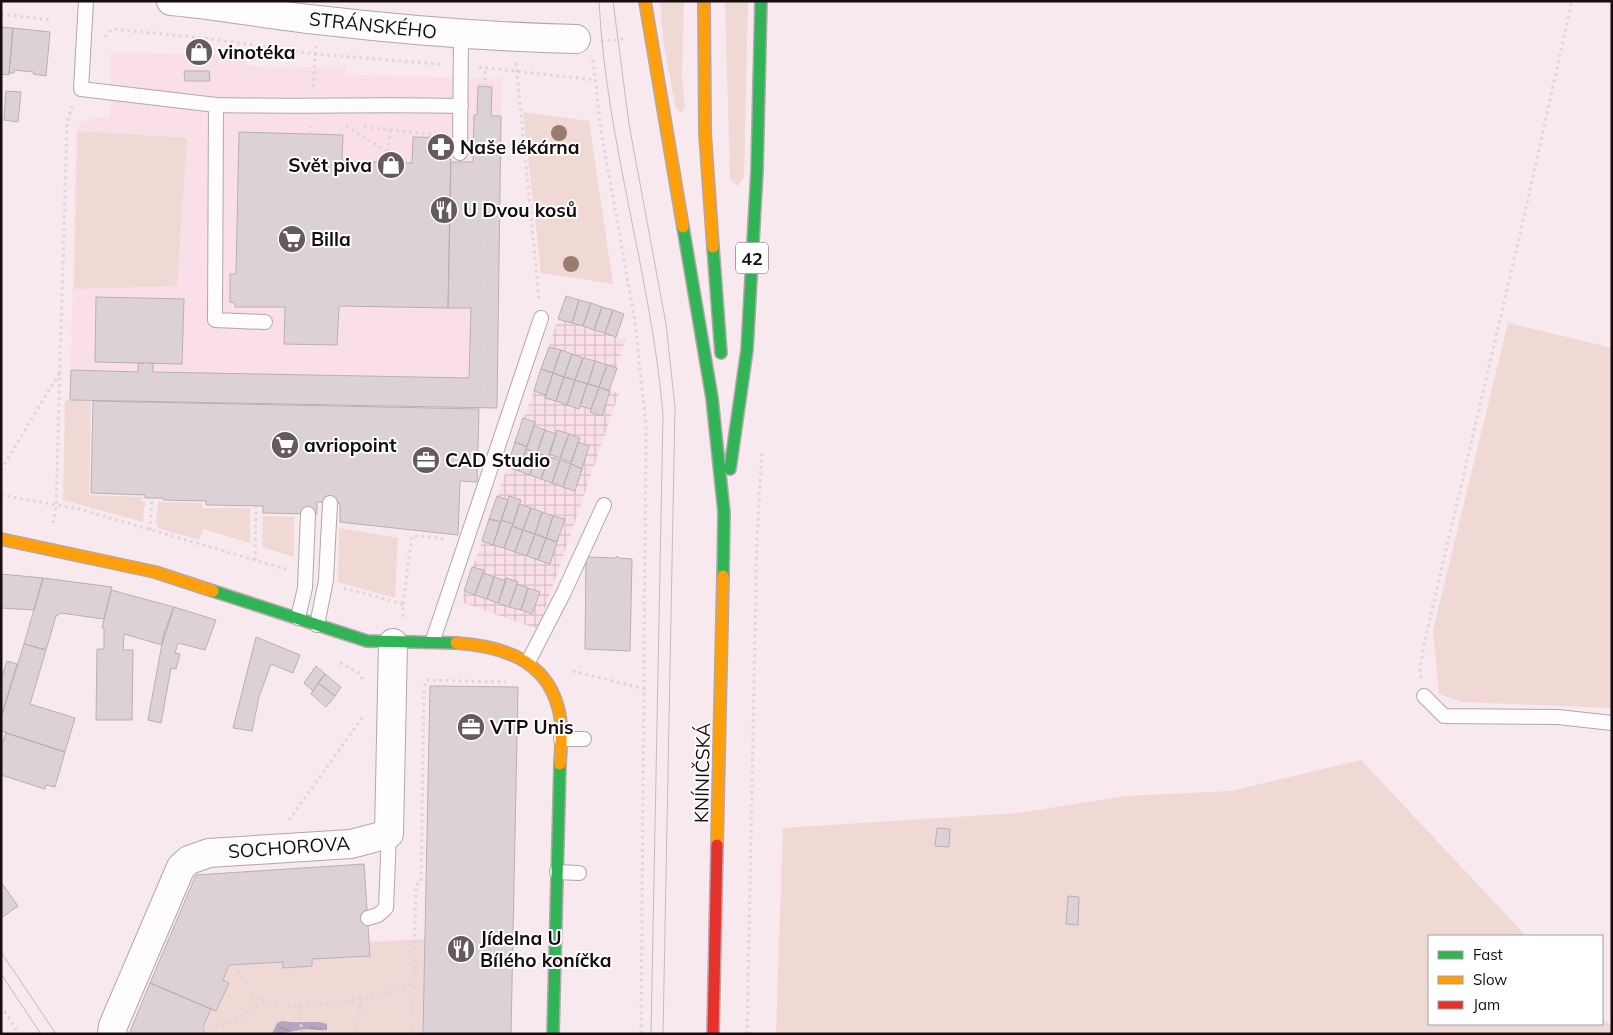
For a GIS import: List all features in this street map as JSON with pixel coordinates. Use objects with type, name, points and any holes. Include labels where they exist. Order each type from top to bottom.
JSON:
[{"type":"main road","points":[[646,1],[712,398],[724,512]]},
{"type":"main road","name":"42","points":[[704,1],[705,133],[722,369]]},
{"type":"main road","name":"42","points":[[724,512],[747,350],[757,171],[761,1]]},
{"type":"main road","points":[[723,388],[724,512]]},
{"type":"main road","name":"KNÍNIČSKÁ","points":[[712,1034],[724,512]]},
{"type":"main road","points":[[1,539],[156,572],[367,641],[399,643],[433,640],[479,644],[528,660],[546,681],[558,704],[561,739],[553,1034]]},
{"type":"street","name":"STRÁNSKÉHO","points":[[171,1],[210,3],[317,20],[460,34],[586,39]]},
{"type":"street","points":[[389,834],[399,643]]},
{"type":"street","name":"SOCHOROVA","points":[[112,1034],[113,1026],[181,867],[190,860],[210,853],[351,844],[389,834]]},
{"type":"lane","points":[[86,1],[81,89],[216,105],[312,108],[390,104],[460,106]]},
{"type":"lane","points":[[460,34],[460,153]]},
{"type":"lane","points":[[216,105],[215,320],[265,322]]},
{"type":"lane","points":[[433,640],[541,318]]},
{"type":"lane","points":[[317,625],[326,580],[330,503]]},
{"type":"lane","points":[[528,660],[564,592],[604,505]]},
{"type":"lane","points":[[298,618],[305,588],[308,514]]},
{"type":"lane","points":[[1424,696],[1444,716],[1558,717],[1612,723]]},
{"type":"lane","points":[[561,739],[584,739]]},
{"type":"lane","points":[[368,918],[378,915],[386,908],[389,834]]},
{"type":"lane","points":[[557,872],[579,873]]},
{"type":"path","points":[[1424,696],[1420,671],[1424,644],[1572,1]]},
{"type":"path","points":[[1,14],[50,20]]},
{"type":"path","points":[[311,134],[317,20]]},
{"type":"path","points":[[100,44],[112,29],[212,39],[315,54],[485,67],[595,80],[601,131],[635,322],[646,427],[641,1034]]},
{"type":"path","points":[[514,37],[541,318]]},
{"type":"path","points":[[586,39],[626,39],[627,44]]},
{"type":"path","points":[[146,363],[145,386],[484,394],[485,67]]},
{"type":"path","points":[[49,549],[56,506],[67,123],[72,104],[81,89]]},
{"type":"path","points":[[390,104],[388,160],[412,160]]},
{"type":"path","points":[[345,125],[388,152]]},
{"type":"path","points":[[1,470],[61,370]]},
{"type":"path","points":[[747,1034],[757,537],[762,450]]},
{"type":"path","points":[[1,494],[78,509],[305,574]]},
{"type":"path","points":[[150,530],[152,498]]},
{"type":"path","points":[[255,560],[256,506]]},
{"type":"path","points":[[399,643],[412,536],[432,537],[465,545]]},
{"type":"path","points":[[326,580],[333,585],[403,604]]},
{"type":"path","points":[[412,1034],[416,885],[421,882],[424,690],[426,680],[511,682],[528,660]]},
{"type":"path","points":[[567,670],[645,689]]},
{"type":"path","points":[[268,849],[367,711]]},
{"type":"path","points":[[235,965],[255,996],[268,1003]]},
{"type":"path","points":[[203,1029],[232,1022],[252,1009],[268,1003],[299,1005],[361,1000],[395,992],[413,984]]},
{"type":"path","points":[[355,1034],[361,1000]]},
{"type":"path","points":[[299,1005],[302,1033]]},
{"type":"path","points":[[1,1006],[19,1034]]},
{"type":"shaded area","points":[[660,1],[684,1],[682,77],[685,107],[681,113],[676,109],[664,47]]},
{"type":"shaded area","points":[[725,1],[748,1],[744,178],[737,186],[730,179]]},
{"type":"shaded area","points":[[111,52],[245,56],[245,65],[274,68],[345,67],[346,75],[502,79],[497,408],[70,400],[76,135],[80,123],[93,118],[110,117]]},
{"type":"shaded area","points":[[523,112],[589,121],[613,284],[541,273]]},
{"type":"shaded area","points":[[78,131],[187,138],[177,286],[74,289]]},
{"type":"shaded area","points":[[566,296],[624,314],[617,337],[625,340],[609,391],[619,393],[538,629],[461,602]]},
{"type":"shaded area","points":[[1508,323],[1612,348],[1612,708],[1462,702],[1439,694],[1433,630]]},
{"type":"shaded area","points":[[65,400],[91,401],[89,495],[143,497],[142,501],[145,502],[143,522],[63,500]]},
{"type":"shaded area","points":[[158,500],[161,502],[202,503],[203,508],[250,508],[250,543],[203,529],[199,540],[158,528],[156,522]]},
{"type":"shaded area","points":[[263,516],[294,517],[294,557],[262,547]]},
{"type":"shaded area","points":[[339,528],[398,538],[395,598],[338,582]]},
{"type":"shaded area","points":[[1361,760],[1525,935],[1428,935],[1428,1025],[1603,1025],[1603,1018],[1612,1027],[1612,1034],[776,1034],[783,828],[1018,813],[1126,796],[1231,791]]},
{"type":"shaded area","points":[[425,939],[423,1034],[204,1034],[203,1027],[211,1009],[217,1011],[228,983],[223,980],[229,965],[283,962],[283,968],[312,966],[312,959],[370,956],[369,942]]},
{"type":"water","points":[[282,1021],[323,1023],[327,1024],[327,1030],[302,1029],[272,1034],[277,1023]]},
{"type":"building","points":[[1,27],[13,28],[9,75],[1,74]]},
{"type":"building","points":[[13,28],[50,32],[46,76],[33,74],[34,72],[14,70],[14,73],[9,73]]},
{"type":"building","points":[[184,71],[209,71],[210,81],[185,81]]},
{"type":"building","points":[[478,86],[492,87],[491,116],[501,116],[497,408],[70,400],[71,370],[138,372],[138,363],[153,363],[153,372],[469,378],[471,308],[448,308],[451,162],[473,162],[474,115],[477,115]]},
{"type":"building","points":[[6,91],[21,92],[18,122],[4,120]]},
{"type":"building","points":[[239,132],[343,135],[342,161],[412,163],[413,137],[451,138],[448,308],[339,306],[337,345],[284,344],[285,307],[235,307],[235,303],[230,302],[230,274],[236,274]]},
{"type":"building","points":[[566,296],[579,300],[572,323],[558,319]]},
{"type":"building","points":[[96,297],[184,299],[182,364],[95,362]]},
{"type":"building","points":[[579,300],[591,303],[583,326],[572,323]]},
{"type":"building","points":[[591,303],[602,307],[594,330],[583,326]]},
{"type":"building","points":[[602,307],[613,310],[605,333],[594,330]]},
{"type":"building","points":[[613,310],[624,314],[616,337],[605,333]]},
{"type":"building","points":[[549,347],[561,350],[553,373],[541,369]]},
{"type":"building","points":[[561,350],[572,354],[564,377],[553,373]]},
{"type":"building","points":[[572,354],[583,358],[575,380],[564,377]]},
{"type":"building","points":[[583,358],[595,361],[588,384],[575,380]]},
{"type":"building","points":[[595,361],[607,365],[599,387],[588,384]]},
{"type":"building","points":[[607,365],[617,368],[609,391],[599,387]]},
{"type":"building","points":[[541,369],[553,373],[546,395],[534,391]]},
{"type":"building","points":[[553,373],[564,377],[556,401],[545,398]]},
{"type":"building","points":[[564,377],[575,380],[567,405],[556,401]]},
{"type":"building","points":[[575,380],[587,384],[579,409],[567,405]]},
{"type":"building","points":[[587,384],[599,387],[591,409],[580,406]]},
{"type":"building","points":[[599,387],[610,391],[602,416],[590,412]]},
{"type":"building","name":"avriopoint","points":[[93,401],[479,409],[477,482],[460,481],[458,535],[340,522],[340,503],[317,502],[317,514],[263,513],[263,506],[206,505],[206,501],[163,500],[163,498],[145,498],[145,495],[91,493]]},
{"type":"building","points":[[523,418],[535,422],[527,447],[515,442]]},
{"type":"building","points":[[534,426],[545,430],[537,453],[526,449]]},
{"type":"building","points":[[545,430],[556,434],[549,457],[537,453]]},
{"type":"building","points":[[557,430],[569,434],[560,458],[549,454]]},
{"type":"building","points":[[569,434],[580,438],[571,462],[560,458]]},
{"type":"building","points":[[515,442],[527,447],[519,471],[507,467]]},
{"type":"building","points":[[578,442],[589,446],[582,469],[571,464]]},
{"type":"building","points":[[526,449],[537,453],[530,475],[519,471]]},
{"type":"building","points":[[537,453],[549,457],[541,479],[530,475]]},
{"type":"building","points":[[549,457],[560,460],[552,483],[541,479]]},
{"type":"building","points":[[560,460],[571,464],[563,487],[552,483]]},
{"type":"building","points":[[571,464],[582,469],[575,491],[563,487]]},
{"type":"building","points":[[497,496],[508,500],[501,522],[489,519]]},
{"type":"building","points":[[509,496],[521,500],[513,524],[501,520]]},
{"type":"building","points":[[519,504],[531,508],[523,530],[512,526]]},
{"type":"building","points":[[531,508],[542,512],[535,534],[523,530]]},
{"type":"building","points":[[542,512],[553,516],[546,538],[535,534]]},
{"type":"building","points":[[553,516],[565,519],[557,542],[546,538]]},
{"type":"building","points":[[489,519],[501,522],[493,545],[482,541]]},
{"type":"building","points":[[501,520],[513,524],[504,548],[493,545]]},
{"type":"building","points":[[512,526],[523,530],[515,552],[504,548]]},
{"type":"building","points":[[523,530],[535,534],[527,556],[515,552]]},
{"type":"building","points":[[535,534],[546,538],[538,560],[527,556]]},
{"type":"building","points":[[546,538],[557,542],[550,564],[538,560]]},
{"type":"building","points":[[617,556],[619,558],[632,559],[630,651],[585,649],[586,557],[616,558]]},
{"type":"building","points":[[472,567],[484,570],[475,595],[464,591]]},
{"type":"building","points":[[483,573],[494,577],[487,599],[475,595]]},
{"type":"building","points":[[1,574],[43,578],[34,610],[1,608]]},
{"type":"building","points":[[494,577],[506,581],[498,603],[487,599]]},
{"type":"building","points":[[43,578],[112,587],[104,619],[61,613],[56,616],[46,650],[24,644]]},
{"type":"building","points":[[506,578],[518,582],[509,607],[498,603]]},
{"type":"building","points":[[517,584],[528,588],[521,610],[509,607]]},
{"type":"building","points":[[528,588],[540,592],[532,614],[521,610]]},
{"type":"building","points":[[111,590],[174,607],[162,645],[124,634],[123,650],[133,650],[132,720],[96,720],[97,649],[104,649],[104,628],[102,628]]},
{"type":"building","points":[[174,607],[216,620],[205,650],[178,643],[175,653],[180,654],[176,669],[171,668],[161,723],[148,720],[164,633]]},
{"type":"building","points":[[256,637],[300,655],[293,673],[271,664],[259,697],[252,731],[233,728]]},
{"type":"building","points":[[24,644],[46,650],[30,704],[75,718],[65,752],[1,731],[1,718]]},
{"type":"building","points":[[7,661],[17,664],[1,718],[1,680]]},
{"type":"building","points":[[316,666],[325,674],[313,691],[304,683]]},
{"type":"building","points":[[325,674],[341,687],[335,696],[318,683]]},
{"type":"building","points":[[318,683],[335,696],[326,707],[311,694]]},
{"type":"building","points":[[430,686],[518,687],[511,1034],[423,1034]]},
{"type":"building","points":[[6,733],[65,752],[55,787],[46,785],[45,789],[1,775],[1,741],[3,742]]},
{"type":"building","points":[[937,828],[950,829],[949,847],[935,846]]},
{"type":"building","points":[[364,864],[370,956],[312,959],[312,966],[283,968],[283,962],[229,965],[223,980],[229,983],[216,1011],[150,983],[196,875]]},
{"type":"building","points":[[1,882],[18,906],[1,918]]},
{"type":"building","points":[[1068,896],[1079,897],[1078,925],[1066,924]]},
{"type":"building","points":[[150,983],[211,1009],[203,1027],[204,1034],[129,1034]]},
{"type":"tram line","points":[[599,1],[610,105],[649,311],[663,414],[651,1034]]},
{"type":"tram line","points":[[613,1],[629,124],[666,324],[675,407],[663,1034]]},
{"type":"tram line","points":[[1,952],[56,1034]]},
{"type":"tram line","points":[[1,974],[41,1034]]},
{"type":"traffic: fast","points":[[730,469],[747,350],[757,171],[761,1]]},
{"type":"traffic: fast","points":[[683,227],[712,398],[724,512]]},
{"type":"traffic: fast","points":[[713,247],[721,353]]},
{"type":"traffic: fast","points":[[723,576],[724,512]]},
{"type":"traffic: fast","points":[[213,591],[367,641],[456,643]]},
{"type":"traffic: fast","points":[[553,1034],[560,764]]},
{"type":"traffic: slow","points":[[645,1],[683,227]]},
{"type":"traffic: slow","points":[[704,1],[705,133],[713,247]]},
{"type":"traffic: slow","points":[[1,539],[155,572],[213,591]]},
{"type":"traffic: slow","points":[[717,845],[723,576]]},
{"type":"traffic: slow","points":[[456,643],[505,652],[532,666],[543,677],[552,691],[560,714],[560,764]]},
{"type":"traffic: jam","points":[[713,1034],[717,845]]},
{"type":"place","name":"vinotéka","points":[[199,52]]},
{"type":"place","name":"Naše lékárna","points":[[441,147]]},
{"type":"place","name":"Svět piva","points":[[391,165]]},
{"type":"place","name":"U Dvou kosů","points":[[444,210]]},
{"type":"place","name":"Billa","points":[[292,239]]},
{"type":"place","name":"avriopoint","points":[[285,445]]},
{"type":"place","name":"CAD Studio","points":[[426,460]]},
{"type":"place","name":"VTP Unis","points":[[471,727]]},
{"type":"place","name":"Jídelna U Bílého koníčka","points":[[461,949]]}]
